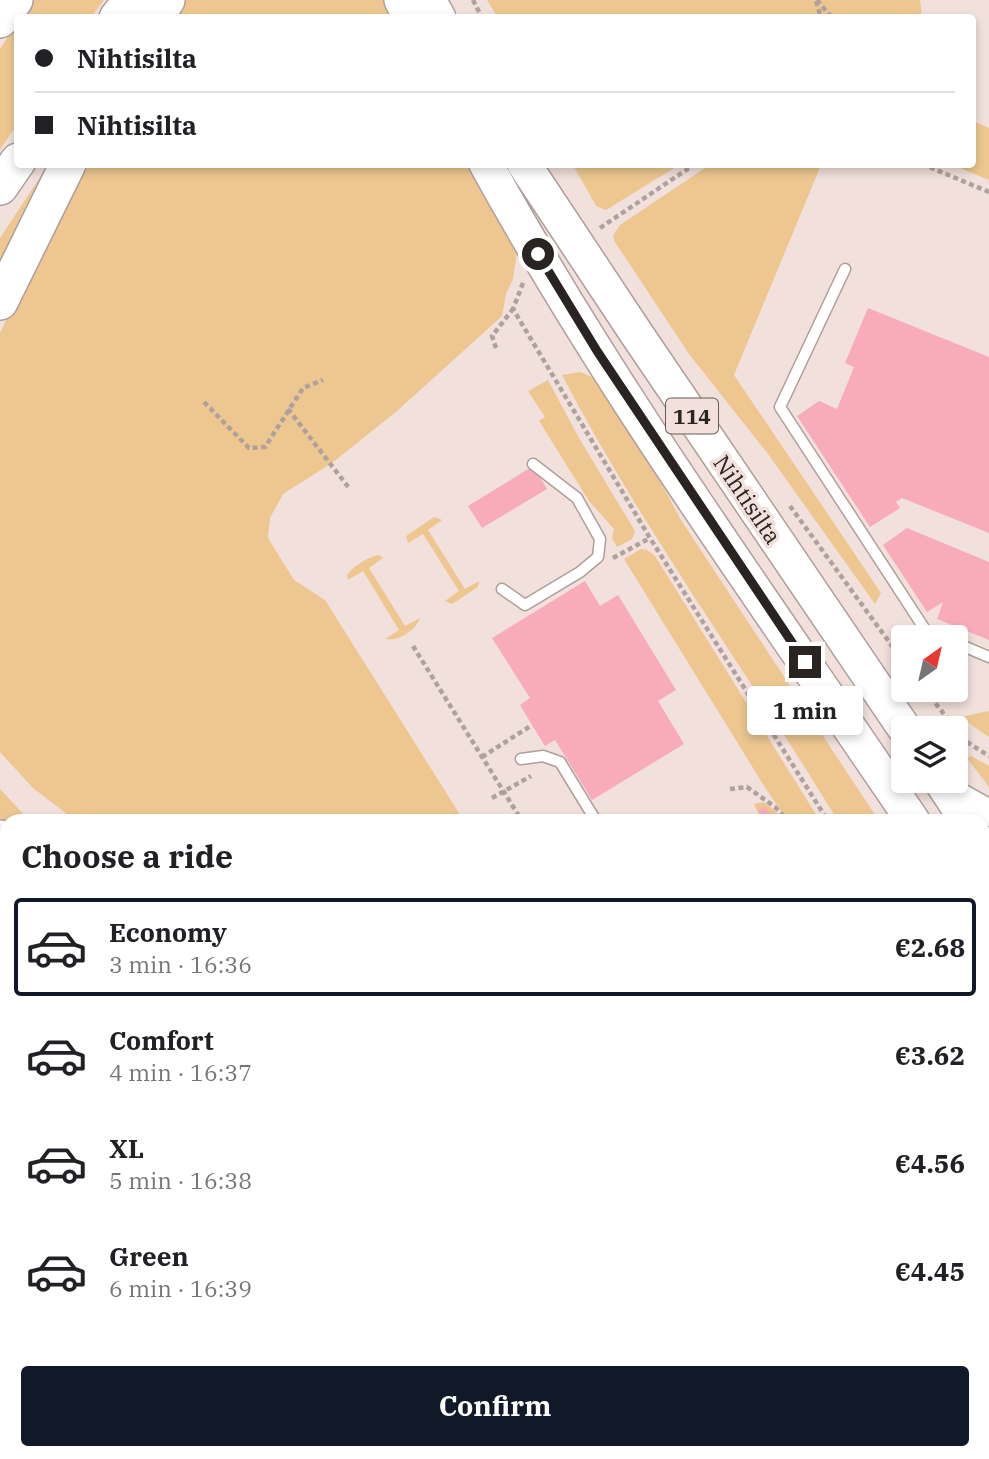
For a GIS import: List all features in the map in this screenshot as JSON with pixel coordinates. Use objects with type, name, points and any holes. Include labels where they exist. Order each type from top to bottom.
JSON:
[{"type":"highway","points":[[0,20],[15,0]]},
{"type":"highway","points":[[120,14],[131,0]]},
{"type":"highway","points":[[0,187],[14,168]]},
{"type":"highway","points":[[0,302],[66,168]]},
{"type":"main road","name":"Nihtisilta","points":[[488,168],[582,329],[908,814]]},
{"type":"main road","name":"Nihtisilta","points":[[527,168],[896,716]]},
{"type":"main road","points":[[949,793],[962,814]]},
{"type":"street","points":[[957,793],[989,813]]},
{"type":"lane","points":[[845,269],[780,407],[922,625]]},
{"type":"lane","points":[[502,589],[525,605],[580,572],[598,557],[600,539],[577,498],[533,464]]},
{"type":"lane","points":[[968,648],[989,657]]},
{"type":"lane","points":[[521,759],[543,756],[560,762],[592,814]]},
{"type":"path","points":[[816,0],[828,14]]},
{"type":"path","points":[[595,231],[689,168]]},
{"type":"path","points":[[932,168],[989,192]]},
{"type":"path","points":[[496,348],[492,336],[513,309],[521,292],[523,263],[538,254]]},
{"type":"path","points":[[513,309],[650,538],[824,814]]},
{"type":"path","points":[[204,402],[249,448],[265,447],[303,388],[323,380]]},
{"type":"path","points":[[288,410],[349,488]]},
{"type":"path","points":[[413,646],[518,814]]},
{"type":"path","points":[[934,702],[945,716]]},
{"type":"path","points":[[482,757],[532,725]]},
{"type":"path","points":[[968,743],[989,756]]},
{"type":"path","points":[[492,798],[532,776]]},
{"type":"path","points":[[730,789],[747,787],[782,814]]},
{"type":"shaded area","points":[[33,0],[104,0],[93,14],[24,14]]},
{"type":"shaded area","points":[[182,0],[385,0],[391,14],[173,14]]},
{"type":"shaded area","points":[[487,0],[920,0],[922,14],[496,14]]},
{"type":"shaded area","points":[[14,28],[14,129],[0,150],[0,49]]},
{"type":"shaded area","points":[[976,122],[989,128],[989,180],[960,168],[976,168]]},
{"type":"shaded area","points":[[46,168],[57,168],[0,279],[0,238]]},
{"type":"shaded area","points":[[82,168],[472,168],[517,252],[513,279],[506,294],[502,316],[397,411],[332,463],[283,494],[270,518],[268,538],[294,580],[325,600],[460,814],[67,814],[33,788],[0,752],[0,333],[51,226]]},
{"type":"shaded area","points":[[575,168],[674,168],[606,210],[596,206]]},
{"type":"shaded area","points":[[705,168],[820,168],[734,375],[881,593],[875,604],[768,454],[689,354],[615,242],[613,236],[620,225]]},
{"type":"shaded area","points":[[580,372],[598,379],[615,397],[681,520],[874,814],[834,814],[626,489],[562,375]]},
{"type":"shaded area","points":[[548,380],[635,531],[632,539],[617,547],[612,538],[614,529],[589,501],[539,421],[545,417],[528,391]]},
{"type":"shaded area","points":[[434,517],[442,520],[428,530],[465,589],[479,581],[478,587],[452,604],[445,601],[459,591],[423,534],[408,543],[406,536]]},
{"type":"shaded area","points":[[641,549],[655,556],[816,814],[783,814],[624,559]]},
{"type":"shaded area","points":[[379,555],[383,558],[369,568],[405,626],[420,618],[410,631],[395,639],[385,639],[399,630],[363,571],[348,580],[347,575],[361,562]]},
{"type":"shaded area","points":[[989,711],[989,737],[968,723],[968,716],[965,716]]},
{"type":"shaded area","points":[[971,756],[989,766],[989,787],[968,759]]},
{"type":"shaded area","points":[[0,789],[23,814],[0,814]]},
{"type":"shaded area","points":[[764,802],[779,814],[759,814],[754,804]]},
{"type":"building","points":[[868,308],[989,357],[989,533],[902,498],[896,502],[900,508],[870,527],[797,416],[819,401],[837,409],[854,367],[845,363]]},
{"type":"building","points":[[533,466],[547,489],[482,528],[468,506]]},
{"type":"building","points":[[907,528],[989,562],[989,640],[968,632],[968,625],[952,625],[937,619],[943,602],[927,612],[883,545]]},
{"type":"building","points":[[585,581],[600,606],[618,595],[676,690],[658,701],[684,744],[592,800],[555,740],[545,746],[532,725],[520,705],[530,698],[492,638]]},
{"type":"building","points":[[765,806],[770,814],[761,814],[758,810]]},
{"type":"route","points":[[538,254],[582,329],[805,662]]}]
